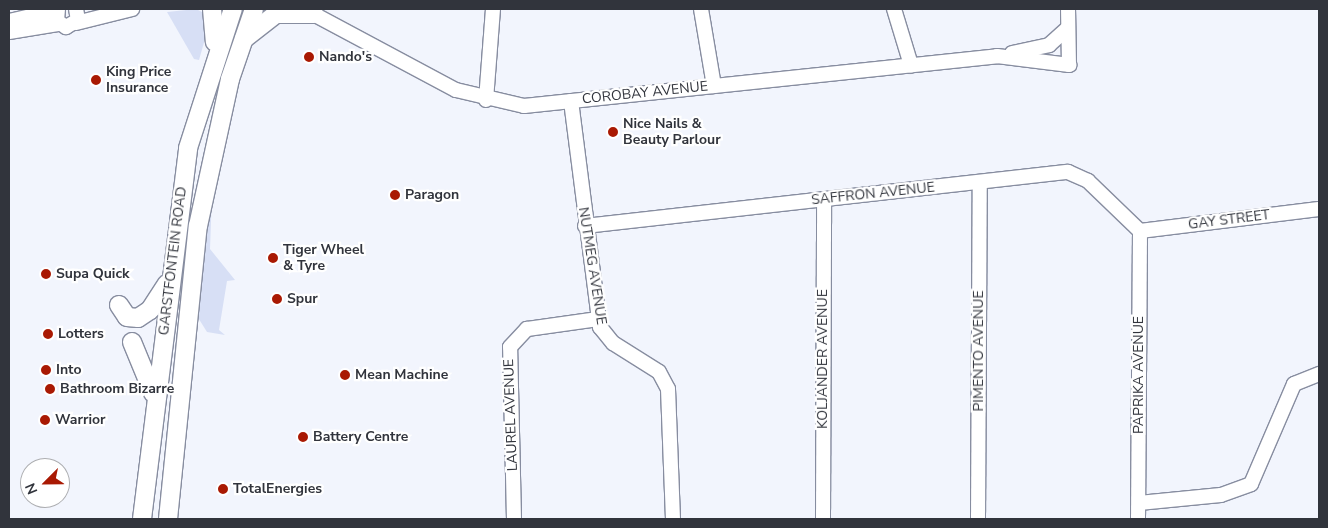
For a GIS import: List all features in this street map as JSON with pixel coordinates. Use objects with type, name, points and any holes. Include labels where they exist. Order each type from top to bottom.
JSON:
[{"type":"main road","points":[[212,9],[216,20],[215,60]]},
{"type":"main road","name":"GARSTFONTEIN ROAD","points":[[142,519],[169,281],[188,148],[233,9]]},
{"type":"main road","name":"GARSTFONTEIN ROAD","points":[[168,519],[198,226],[242,41],[254,9]]},
{"type":"main road","points":[[242,41],[276,14],[313,12]]},
{"type":"main road","points":[[119,305],[127,317],[138,318],[150,310],[169,281]]},
{"type":"main road","points":[[132,342],[155,403]]},
{"type":"street","points":[[76,9],[76,23]]},
{"type":"street","points":[[58,14],[66,27],[132,9]]},
{"type":"street","points":[[486,100],[493,9]]},
{"type":"street","points":[[701,9],[714,86]]},
{"type":"street","points":[[894,9],[911,65]]},
{"type":"street","points":[[1068,9],[1068,28]]},
{"type":"street","name":"COROBAY AVENUE","points":[[313,12],[456,90],[486,100],[524,106],[1008,56],[1049,45],[1068,28]]},
{"type":"street","points":[[9,21],[58,14]]},
{"type":"street","points":[[9,32],[58,14]]},
{"type":"street","name":"COROBAY AVENUE","points":[[1008,56],[1069,65],[1068,28]]},
{"type":"street","name":"NUTMEG AVENUE","points":[[572,101],[585,226],[598,319],[608,339],[650,365],[668,390],[672,519]]},
{"type":"street","name":"SAFFRON AVENUE","points":[[585,226],[980,182],[1078,174],[1140,231]]},
{"type":"street","name":"PIMENTO AVENUE","points":[[978,519],[980,182]]},
{"type":"street","name":"KOLJANDER AVENUE","points":[[822,519],[824,199]]},
{"type":"street","name":"GAY STREET","points":[[1140,231],[1319,209]]},
{"type":"street","name":"PAPRIKA AVENUE","points":[[1138,519],[1140,231]]},
{"type":"street","name":"LAUREL AVENUE","points":[[514,519],[510,347],[527,329],[598,319]]},
{"type":"street","points":[[1139,503],[1221,495],[1251,484],[1294,384],[1319,374]]},
{"type":"shaded area","points":[[196,9],[206,14],[209,25],[199,60],[194,59],[167,12]]},
{"type":"shaded area","points":[[212,194],[210,249],[235,280],[227,281],[219,330],[225,335],[207,332],[197,316]]},
{"type":"place","name":"Nando's","points":[[309,57]]},
{"type":"place","name":"King Price Insurance","points":[[96,80]]},
{"type":"place","name":"Nice Nails & Beauty Parlour","points":[[613,132]]},
{"type":"place","name":"Paragon","points":[[395,195]]},
{"type":"place","name":"Tiger Wheel & Tyre","points":[[273,258]]},
{"type":"place","name":"Supa Quick","points":[[46,274]]},
{"type":"place","name":"Spur","points":[[277,299]]},
{"type":"place","name":"Lotters","points":[[48,334]]},
{"type":"place","name":"Into","points":[[46,370]]},
{"type":"place","name":"Mean Machine","points":[[345,375]]},
{"type":"place","name":"Bathroom Bizarre","points":[[50,389]]},
{"type":"place","name":"Warrior","points":[[45,420]]},
{"type":"place","name":"Battery Centre","points":[[303,437]]},
{"type":"place","name":"TotalEnergies","points":[[223,489]]}]
